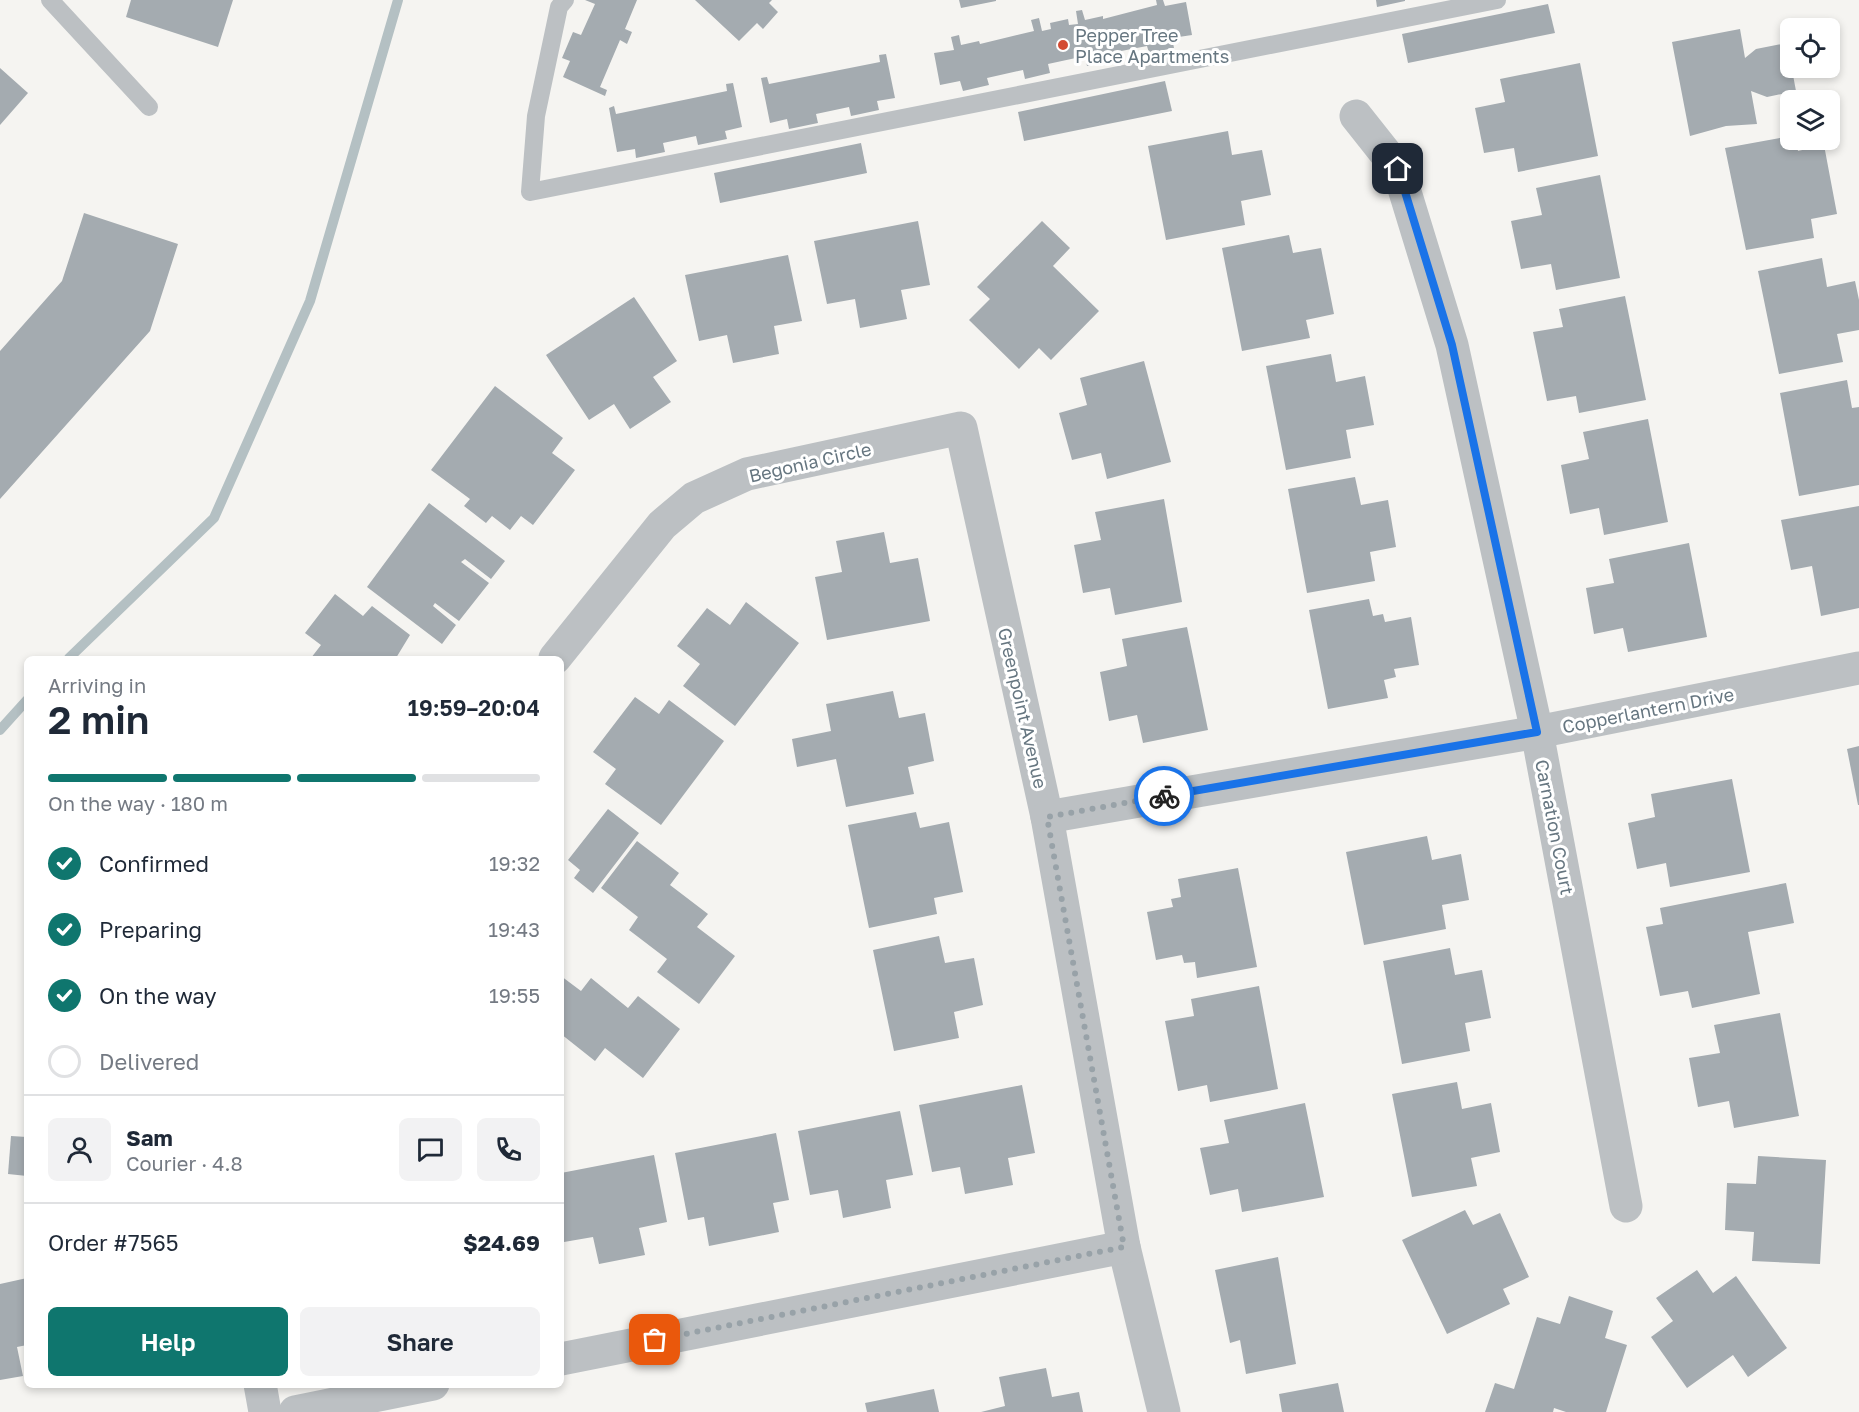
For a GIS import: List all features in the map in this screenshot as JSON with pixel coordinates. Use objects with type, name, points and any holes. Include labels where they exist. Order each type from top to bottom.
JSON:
[{"type":"street","name":"Carnation Court","points":[[1356,116],[1398,169],[1452,345],[1537,732],[1626,1206]]},
{"type":"street","name":"Begonia Circle","points":[[557,656],[662,525],[694,498],[747,474],[961,428]]},
{"type":"street","name":"Greenpoint Avenue","points":[[961,428],[1047,817],[1124,1247],[1164,1412]]},
{"type":"street","name":"Copperlantern Drive","points":[[1047,817],[1537,732],[1859,668]]},
{"type":"street","points":[[564,1358],[1124,1247]]},
{"type":"street","points":[[261,1388],[266,1412]]},
{"type":"street","points":[[296,1412],[413,1388]]},
{"type":"lane","points":[[50,0],[149,107]]},
{"type":"lane","points":[[565,0],[559,7],[536,116],[530,192],[1497,0]]},
{"type":"building","points":[[131,0],[233,0],[218,47],[126,17]]},
{"type":"building","points":[[585,0],[637,0],[625,29],[632,32],[627,44],[620,40],[600,87],[607,90],[605,96],[563,77],[570,61],[562,58],[573,32],[581,35],[595,4]]},
{"type":"building","points":[[695,0],[772,0],[769,3],[778,12],[763,29],[757,23],[739,41]]},
{"type":"building","points":[[959,0],[996,0],[996,1],[961,8]]},
{"type":"building","name":"Pepper Tree Place Apartments","points":[[1156,0],[1163,0],[1165,6],[1186,2],[1192,35],[1172,38],[1174,48],[1149,53],[1147,46],[1111,53],[1113,60],[1087,66],[1085,56],[1048,64],[1050,73],[1025,79],[1023,70],[987,78],[989,85],[963,91],[960,81],[940,85],[934,53],[954,50],[951,37],[959,35],[961,45],[979,41],[980,44],[1034,31],[1031,20],[1039,18],[1042,31],[1051,29],[1050,23],[1068,19],[1069,25],[1078,24],[1076,11],[1082,10],[1085,20],[1103,16],[1103,19],[1157,5]]},
{"type":"building","points":[[1376,0],[1405,0],[1405,1],[1377,7]]},
{"type":"building","points":[[1548,4],[1555,33],[1408,63],[1402,34]]},
{"type":"building","points":[[1740,29],[1745,58],[1756,49],[1780,44],[1780,78],[1794,78],[1796,90],[1780,90],[1780,94],[1767,97],[1751,91],[1757,124],[1726,126],[1690,136],[1672,42]]},
{"type":"building","points":[[886,54],[895,98],[877,101],[879,110],[851,116],[849,107],[816,114],[818,123],[789,129],[787,119],[770,123],[761,78],[767,77],[769,84],[880,62],[879,55]]},
{"type":"building","points":[[1580,63],[1598,156],[1518,172],[1514,148],[1484,153],[1475,108],[1505,102],[1500,79]]},
{"type":"building","points":[[0,68],[28,93],[0,125]]},
{"type":"building","name":"Pepper Tree Place Apartments","points":[[1165,81],[1172,111],[1024,141],[1018,112]]},
{"type":"building","points":[[733,83],[742,127],[725,131],[727,139],[698,145],[696,136],[663,143],[665,152],[636,158],[635,149],[617,152],[609,108],[614,106],[616,114],[727,91],[726,84]]},
{"type":"building","points":[[1228,131],[1232,155],[1262,150],[1271,195],[1241,201],[1245,225],[1166,240],[1148,146]]},
{"type":"building","points":[[1780,138],[1780,150],[1825,150],[1837,214],[1811,219],[1814,238],[1746,250],[1725,148]]},
{"type":"building","points":[[861,143],[867,173],[720,203],[714,173]]},
{"type":"building","points":[[1600,175],[1620,278],[1556,290],[1551,264],[1521,269],[1511,221],[1542,215],[1536,188]]},
{"type":"building","points":[[84,213],[178,244],[150,331],[0,499],[0,351],[62,281]]},
{"type":"building","points":[[918,221],[930,285],[901,290],[907,319],[860,328],[855,299],[827,304],[814,241]]},
{"type":"building","points":[[1042,221],[1070,248],[1053,266],[1099,311],[1051,360],[1039,348],[1019,369],[969,320],[990,299],[977,287]]},
{"type":"building","points":[[1289,235],[1293,253],[1321,248],[1334,314],[1306,320],[1310,338],[1242,351],[1222,248]]},
{"type":"building","points":[[788,255],[802,321],[774,326],[779,354],[733,363],[727,335],[699,341],[685,275]]},
{"type":"building","points":[[1822,258],[1827,287],[1855,281],[1859,300],[1859,330],[1837,334],[1843,362],[1779,374],[1758,271]]},
{"type":"building","points":[[1625,296],[1646,400],[1579,413],[1576,396],[1547,401],[1533,332],[1563,327],[1559,309]]},
{"type":"building","points":[[634,297],[677,361],[653,377],[671,402],[630,429],[614,404],[589,420],[546,355]]},
{"type":"building","points":[[1331,354],[1336,382],[1365,376],[1374,425],[1346,430],[1351,458],[1286,470],[1266,366]]},
{"type":"building","points":[[1144,361],[1171,462],[1107,479],[1101,453],[1072,460],[1059,413],[1087,405],[1080,378]]},
{"type":"building","points":[[1847,380],[1852,408],[1859,407],[1859,485],[1799,496],[1780,393]]},
{"type":"building","points":[[495,386],[563,438],[552,453],[575,470],[533,525],[521,516],[510,530],[492,516],[486,523],[464,506],[470,499],[431,470]]},
{"type":"building","points":[[1648,419],[1668,522],[1604,535],[1599,508],[1570,514],[1561,465],[1589,459],[1583,432]]},
{"type":"building","points":[[1355,477],[1361,505],[1388,500],[1396,547],[1370,552],[1375,581],[1307,593],[1288,489]]},
{"type":"building","points":[[1164,499],[1182,602],[1115,615],[1110,588],[1083,593],[1074,545],[1101,540],[1095,512]]},
{"type":"building","points":[[429,503],[505,561],[491,579],[465,559],[461,562],[489,583],[459,621],[435,603],[433,606],[456,625],[442,644],[367,587]]},
{"type":"building","points":[[1859,506],[1859,608],[1821,616],[1812,566],[1791,570],[1781,520]]},
{"type":"building","points":[[884,532],[890,563],[918,558],[930,621],[827,640],[815,577],[842,572],[836,541]]},
{"type":"building","points":[[1689,543],[1707,637],[1628,652],[1623,628],[1594,634],[1586,588],[1614,583],[1609,559]]},
{"type":"building","points":[[335,594],[363,616],[372,606],[410,635],[397,656],[313,656],[321,645],[305,633]]},
{"type":"building","points":[[1369,599],[1373,616],[1383,614],[1385,622],[1411,617],[1419,665],[1394,669],[1396,677],[1384,680],[1388,698],[1328,709],[1309,610]]},
{"type":"building","points":[[746,602],[799,643],[735,726],[683,686],[700,664],[677,646],[707,608],[730,625]]},
{"type":"building","points":[[1187,627],[1208,730],[1143,743],[1137,715],[1109,721],[1100,672],[1127,666],[1122,639]]},
{"type":"building","points":[[893,691],[899,718],[925,713],[934,761],[908,767],[914,794],[846,807],[836,759],[797,767],[792,739],[831,731],[826,704]]},
{"type":"building","points":[[635,697],[659,714],[669,700],[724,741],[661,825],[605,784],[616,769],[593,752]]},
{"type":"building","points":[[1859,746],[1859,805],[1858,805],[1847,749]]},
{"type":"building","points":[[1732,779],[1750,872],[1670,887],[1666,863],[1637,869],[1628,823],[1655,817],[1651,794]]},
{"type":"building","points":[[608,809],[639,833],[593,893],[574,878],[580,870],[568,860]]},
{"type":"building","points":[[916,812],[920,828],[949,822],[963,892],[934,898],[937,914],[869,928],[848,825]]},
{"type":"building","points":[[1427,836],[1432,860],[1461,854],[1469,900],[1442,905],[1446,929],[1364,945],[1346,852]]},
{"type":"building","points":[[637,841],[679,873],[670,885],[708,914],[697,927],[735,956],[699,1004],[657,972],[667,959],[629,930],[638,917],[601,888]]},
{"type":"building","points":[[1238,868],[1257,967],[1197,978],[1195,962],[1184,963],[1182,955],[1156,960],[1147,912],[1173,907],[1171,899],[1181,897],[1178,879]]},
{"type":"building","points":[[1786,883],[1794,923],[1748,932],[1760,994],[1692,1008],[1688,991],[1660,996],[1646,927],[1663,924],[1660,908]]},
{"type":"building","points":[[939,936],[945,963],[974,958],[983,1005],[954,1012],[959,1038],[894,1051],[873,950]]},
{"type":"building","points":[[1450,948],[1455,975],[1482,970],[1491,1018],[1465,1023],[1470,1051],[1402,1064],[1383,961]]},
{"type":"building","points":[[564,978],[581,991],[591,978],[628,1008],[638,996],[680,1029],[643,1078],[605,1048],[595,1061],[564,1036]]},
{"type":"building","points":[[1259,986],[1278,1089],[1210,1102],[1207,1085],[1178,1091],[1165,1021],[1194,1016],[1191,999]]},
{"type":"building","points":[[1780,1013],[1799,1116],[1734,1128],[1729,1101],[1698,1107],[1689,1058],[1720,1053],[1714,1025]]},
{"type":"building","points":[[1457,1082],[1462,1109],[1491,1103],[1500,1152],[1471,1158],[1477,1186],[1412,1197],[1392,1094]]},
{"type":"building","points":[[1022,1085],[1035,1153],[1008,1158],[1013,1185],[965,1194],[960,1167],[932,1172],[919,1105]]},
{"type":"building","points":[[1305,1103],[1324,1197],[1242,1212],[1238,1189],[1210,1195],[1200,1148],[1229,1143],[1224,1120]]},
{"type":"building","points":[[900,1111],[913,1175],[886,1180],[891,1208],[843,1218],[838,1190],[810,1195],[798,1131]]},
{"type":"building","points":[[776,1133],[789,1200],[773,1203],[779,1232],[709,1246],[704,1217],[688,1220],[675,1153]]},
{"type":"building","points":[[11,1136],[24,1137],[24,1176],[8,1174]]},
{"type":"building","points":[[654,1155],[667,1222],[639,1228],[645,1255],[599,1264],[593,1237],[564,1242],[564,1172]]},
{"type":"building","points":[[1758,1156],[1826,1160],[1820,1264],[1752,1261],[1754,1232],[1725,1230],[1727,1183],[1756,1184]]},
{"type":"building","points":[[1465,1210],[1473,1225],[1500,1213],[1529,1277],[1503,1289],[1510,1304],[1447,1334],[1402,1240]]},
{"type":"building","points":[[1278,1257],[1296,1364],[1246,1374],[1240,1340],[1230,1343],[1215,1270]]},
{"type":"building","points":[[1697,1270],[1713,1293],[1736,1276],[1787,1348],[1748,1377],[1733,1355],[1687,1388],[1651,1337],[1673,1321],[1656,1298]]},
{"type":"building","points":[[24,1279],[24,1346],[17,1347],[23,1376],[0,1380],[0,1284]]},
{"type":"building","points":[[1569,1296],[1613,1311],[1605,1338],[1627,1345],[1606,1412],[1566,1412],[1554,1408],[1553,1412],[1485,1412],[1495,1383],[1514,1389],[1537,1317],[1560,1324]]},
{"type":"building","points":[[1046,1368],[1052,1397],[1079,1392],[1083,1412],[981,1412],[1005,1406],[999,1377]]},
{"type":"building","points":[[1338,1383],[1344,1412],[1282,1412],[1279,1394]]},
{"type":"building","points":[[934,1389],[939,1412],[867,1412],[865,1403]]},
{"type":"waterway","points":[[71,656],[214,518],[310,301],[398,0]]},
{"type":"waterway","points":[[0,730],[24,703]]},
{"type":"way so far","points":[[655,1340],[1124,1247],[1047,817],[1164,796]]},
{"type":"place","name":"Pepper Tree Place Apartments","points":[[1063,45]]},
{"type":"route","points":[[1164,796],[1537,732],[1452,345],[1398,169]]}]
